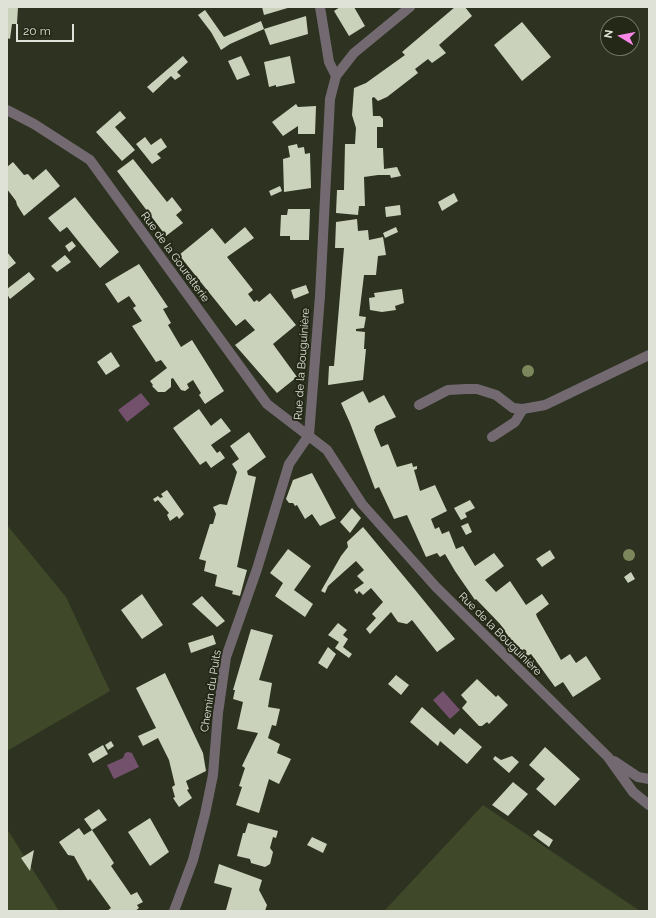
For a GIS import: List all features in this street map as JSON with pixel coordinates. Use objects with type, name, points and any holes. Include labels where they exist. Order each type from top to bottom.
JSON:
[{"type":"street","points":[[320,7],[328,62],[336,76]]},
{"type":"street","name":"Rue de la Bouguinière","points":[[410,7],[354,53],[336,76],[330,99],[320,296],[309,435],[328,450],[362,504],[436,588],[608,757],[633,792],[649,805]]},
{"type":"street","name":"Rue de la Gouretterie","points":[[7,110],[34,124],[90,160],[267,404],[309,435]]},
{"type":"street","points":[[419,405],[448,390],[477,389],[496,395],[513,408],[523,409],[544,405],[649,355]]},
{"type":"street","points":[[492,437],[515,422],[523,409]]},
{"type":"street","name":"Chemin du Puits","points":[[174,911],[193,860],[213,775],[218,713],[226,657],[257,569],[289,464],[309,435]]},
{"type":"street","name":"Rue de la Bouguinière","points":[[608,757],[638,777],[649,779]]},
{"type":"green space","points":[[7,525],[66,597],[110,691],[7,751]]},
{"type":"green space","points":[[483,805],[640,911],[384,911]]},
{"type":"green space","points":[[7,829],[59,911],[7,911]]},
{"type":"shaded area","points":[[141,393],[150,404],[127,422],[118,410]]},
{"type":"shaded area","points":[[443,691],[460,710],[450,719],[433,700]]},
{"type":"shaded area","points":[[125,753],[132,753],[139,767],[114,779],[107,765],[123,758]]},
{"type":"building","points":[[7,7],[18,7],[17,24],[12,24],[10,39],[7,38]]},
{"type":"building","points":[[262,7],[291,7],[264,15]]},
{"type":"building","points":[[340,7],[354,7],[365,26],[349,36],[334,11]]},
{"type":"building","points":[[455,7],[465,7],[472,16],[439,45],[446,53],[432,63],[428,59],[415,69],[418,73],[387,97],[378,101],[374,97],[372,98],[373,116],[380,116],[383,119],[383,127],[377,127],[377,148],[383,148],[384,169],[397,167],[401,176],[391,178],[390,175],[364,177],[365,206],[359,206],[358,215],[336,213],[337,190],[344,190],[345,144],[355,144],[356,128],[352,115],[354,88],[366,83],[405,55],[402,52]]},
{"type":"building","points":[[205,10],[224,37],[261,21],[264,29],[230,44],[221,50],[211,32],[198,15]]},
{"type":"building","points":[[306,16],[308,34],[270,45],[264,29]]},
{"type":"building","points":[[522,22],[551,57],[522,81],[494,45]]},
{"type":"building","points":[[183,56],[188,62],[177,72],[181,76],[175,80],[171,76],[153,93],[147,87]]},
{"type":"building","points":[[241,56],[250,75],[237,80],[228,61]]},
{"type":"building","points":[[290,56],[295,83],[269,87],[264,62]]},
{"type":"building","points":[[296,104],[298,107],[316,106],[315,134],[298,134],[298,126],[283,136],[272,122]]},
{"type":"building","points":[[120,111],[126,118],[115,127],[135,150],[122,161],[96,132]]},
{"type":"building","points":[[145,137],[151,145],[161,138],[167,147],[157,154],[161,158],[152,164],[136,144]]},
{"type":"building","points":[[297,144],[298,148],[304,147],[305,154],[310,153],[311,188],[284,192],[283,159],[290,157],[288,146]]},
{"type":"building","points":[[133,159],[167,202],[172,197],[182,210],[176,215],[183,223],[166,236],[117,171]]},
{"type":"building","points":[[13,162],[24,175],[28,174],[33,180],[46,169],[60,186],[24,216],[16,201],[7,189],[7,167]]},
{"type":"building","points":[[280,186],[282,191],[271,196],[269,191]]},
{"type":"building","points":[[454,193],[458,201],[442,211],[438,202]]},
{"type":"building","points":[[75,197],[119,252],[100,268],[67,227],[60,232],[48,218]]},
{"type":"building","points":[[400,205],[401,215],[386,217],[385,207]]},
{"type":"building","points":[[288,209],[310,209],[309,240],[290,240],[290,236],[280,236],[281,215],[287,215]]},
{"type":"building","points":[[357,219],[358,231],[368,230],[369,240],[383,237],[386,255],[378,256],[376,275],[364,275],[359,316],[366,317],[364,328],[356,329],[356,331],[365,332],[364,349],[366,349],[363,380],[328,385],[329,366],[334,366],[344,248],[335,248],[336,222]]},
{"type":"building","points":[[245,227],[254,238],[227,257],[253,290],[248,294],[254,302],[257,300],[259,302],[270,293],[296,325],[273,344],[297,377],[277,393],[235,345],[255,330],[245,319],[236,326],[179,255],[212,228],[225,244]]},
{"type":"building","points":[[396,227],[398,232],[385,238],[383,233]]},
{"type":"building","points":[[72,241],[76,246],[69,252],[65,246]]},
{"type":"building","points":[[7,252],[16,263],[7,270]]},
{"type":"building","points":[[65,255],[71,262],[57,272],[51,266]]},
{"type":"building","points":[[139,264],[168,307],[163,309],[171,323],[168,325],[181,347],[192,340],[224,391],[205,404],[199,395],[201,393],[193,380],[187,384],[189,388],[185,391],[181,390],[173,378],[171,379],[171,387],[165,392],[158,392],[152,386],[153,385],[150,381],[167,368],[161,360],[156,362],[132,326],[142,321],[133,308],[136,306],[129,296],[118,303],[105,284]]},
{"type":"building","points":[[29,272],[35,279],[10,299],[7,294],[7,289]]},
{"type":"building","points":[[306,285],[309,293],[294,299],[291,290]]},
{"type":"building","points":[[402,289],[404,303],[395,306],[396,310],[382,312],[370,310],[369,298],[375,297],[374,293]]},
{"type":"building","points":[[111,352],[120,366],[106,375],[97,362]]},
{"type":"building","points":[[363,391],[369,403],[384,395],[396,417],[376,426],[374,430],[381,447],[388,444],[397,467],[412,463],[413,467],[417,466],[417,469],[414,470],[420,491],[435,485],[447,511],[431,519],[435,529],[439,527],[442,534],[449,531],[456,549],[463,546],[475,566],[494,553],[504,566],[485,580],[496,592],[510,581],[526,605],[542,594],[549,604],[536,614],[561,660],[570,654],[576,663],[586,656],[601,679],[573,697],[563,682],[555,687],[531,654],[523,658],[500,624],[476,599],[475,600],[445,554],[440,557],[437,553],[426,557],[407,515],[394,519],[379,487],[375,489],[341,403]]},
{"type":"building","points":[[199,409],[211,426],[221,418],[231,431],[211,445],[217,453],[220,451],[225,458],[211,468],[206,461],[200,465],[173,428]]},
{"type":"building","points":[[249,432],[266,457],[247,471],[248,475],[256,477],[237,567],[247,570],[240,596],[232,594],[233,591],[215,586],[217,575],[204,571],[206,561],[199,559],[210,524],[213,524],[216,514],[213,507],[220,504],[227,505],[237,472],[232,464],[239,459],[230,446]]},
{"type":"building","points":[[312,473],[336,518],[320,526],[312,514],[305,519],[297,505],[295,506],[293,503],[289,503],[286,499],[293,480]]},
{"type":"building","points":[[167,490],[184,514],[179,519],[177,516],[170,521],[167,515],[169,513],[158,500],[155,502],[153,499],[158,496],[160,498],[163,497],[161,494]]},
{"type":"building","points":[[470,500],[475,508],[465,513],[467,517],[461,520],[454,508]]},
{"type":"building","points":[[352,508],[361,518],[350,533],[340,522]]},
{"type":"building","points":[[468,523],[472,532],[466,535],[461,526]]},
{"type":"building","points":[[363,527],[455,639],[437,652],[412,620],[407,624],[398,622],[391,612],[370,634],[366,629],[376,618],[372,614],[383,602],[371,588],[363,595],[359,591],[357,594],[354,590],[364,583],[357,576],[364,570],[356,561],[328,586],[325,593],[321,591],[341,556],[348,547],[347,542]]},
{"type":"building","points":[[288,549],[311,566],[294,590],[313,604],[305,617],[275,596],[283,583],[270,573]]},
{"type":"building","points":[[550,550],[555,558],[542,567],[536,559]]},
{"type":"building","points":[[631,572],[635,579],[628,583],[624,577]]},
{"type":"building","points":[[142,594],[163,625],[142,639],[121,610]]},
{"type":"building","points":[[202,596],[225,621],[217,627],[192,604]]},
{"type":"building","points":[[338,623],[347,630],[343,635],[348,639],[343,647],[352,654],[349,658],[335,648],[339,642],[328,635]]},
{"type":"building","points":[[251,629],[273,635],[259,680],[272,683],[268,707],[280,709],[276,726],[272,725],[268,738],[280,744],[277,753],[291,759],[279,784],[269,779],[259,813],[236,805],[242,787],[239,786],[245,768],[242,766],[258,733],[237,729],[243,702],[233,699],[235,690],[233,690]]},
{"type":"building","points":[[213,635],[216,644],[191,653],[188,643]]},
{"type":"building","points":[[328,647],[336,654],[327,669],[318,663]]},
{"type":"building","points":[[165,673],[203,753],[206,771],[186,781],[189,789],[187,790],[192,798],[179,807],[173,798],[175,797],[172,787],[175,785],[169,760],[158,738],[143,746],[138,736],[156,728],[136,688]]},
{"type":"building","points":[[396,675],[409,685],[401,695],[388,684]]},
{"type":"building","points":[[477,679],[496,697],[498,695],[508,705],[489,724],[487,722],[482,726],[479,726],[462,708],[467,702],[461,695]]},
{"type":"building","points":[[422,707],[454,735],[460,728],[482,747],[467,764],[440,741],[438,746],[410,722]]},
{"type":"building","points":[[111,741],[114,746],[108,750],[105,745]]},
{"type":"building","points":[[103,745],[108,754],[93,763],[88,754]]},
{"type":"building","points":[[545,747],[580,779],[555,806],[536,789],[545,779],[529,765]]},
{"type":"building","points":[[495,756],[501,760],[512,756],[519,762],[509,773],[493,759]]},
{"type":"building","points":[[513,782],[528,794],[508,816],[492,805]]},
{"type":"building","points":[[99,809],[107,820],[92,830],[84,819]]},
{"type":"building","points":[[150,818],[169,852],[150,866],[128,832]]},
{"type":"building","points":[[248,823],[278,831],[276,838],[273,837],[270,848],[273,852],[270,864],[265,867],[251,863],[250,859],[237,856],[243,833],[245,833]]},
{"type":"building","points":[[79,828],[84,835],[92,830],[114,863],[111,866],[131,895],[137,892],[143,902],[137,905],[139,908],[135,911],[107,911],[111,908],[90,879],[88,881],[74,856],[68,855],[59,842]]},
{"type":"building","points":[[538,830],[553,840],[549,847],[533,835]]},
{"type":"building","points":[[312,837],[327,844],[323,853],[307,845]]},
{"type":"building","points":[[34,850],[30,871],[21,858]]},
{"type":"building","points":[[219,864],[262,880],[259,890],[267,905],[265,911],[226,910],[232,888],[214,883]]}]
